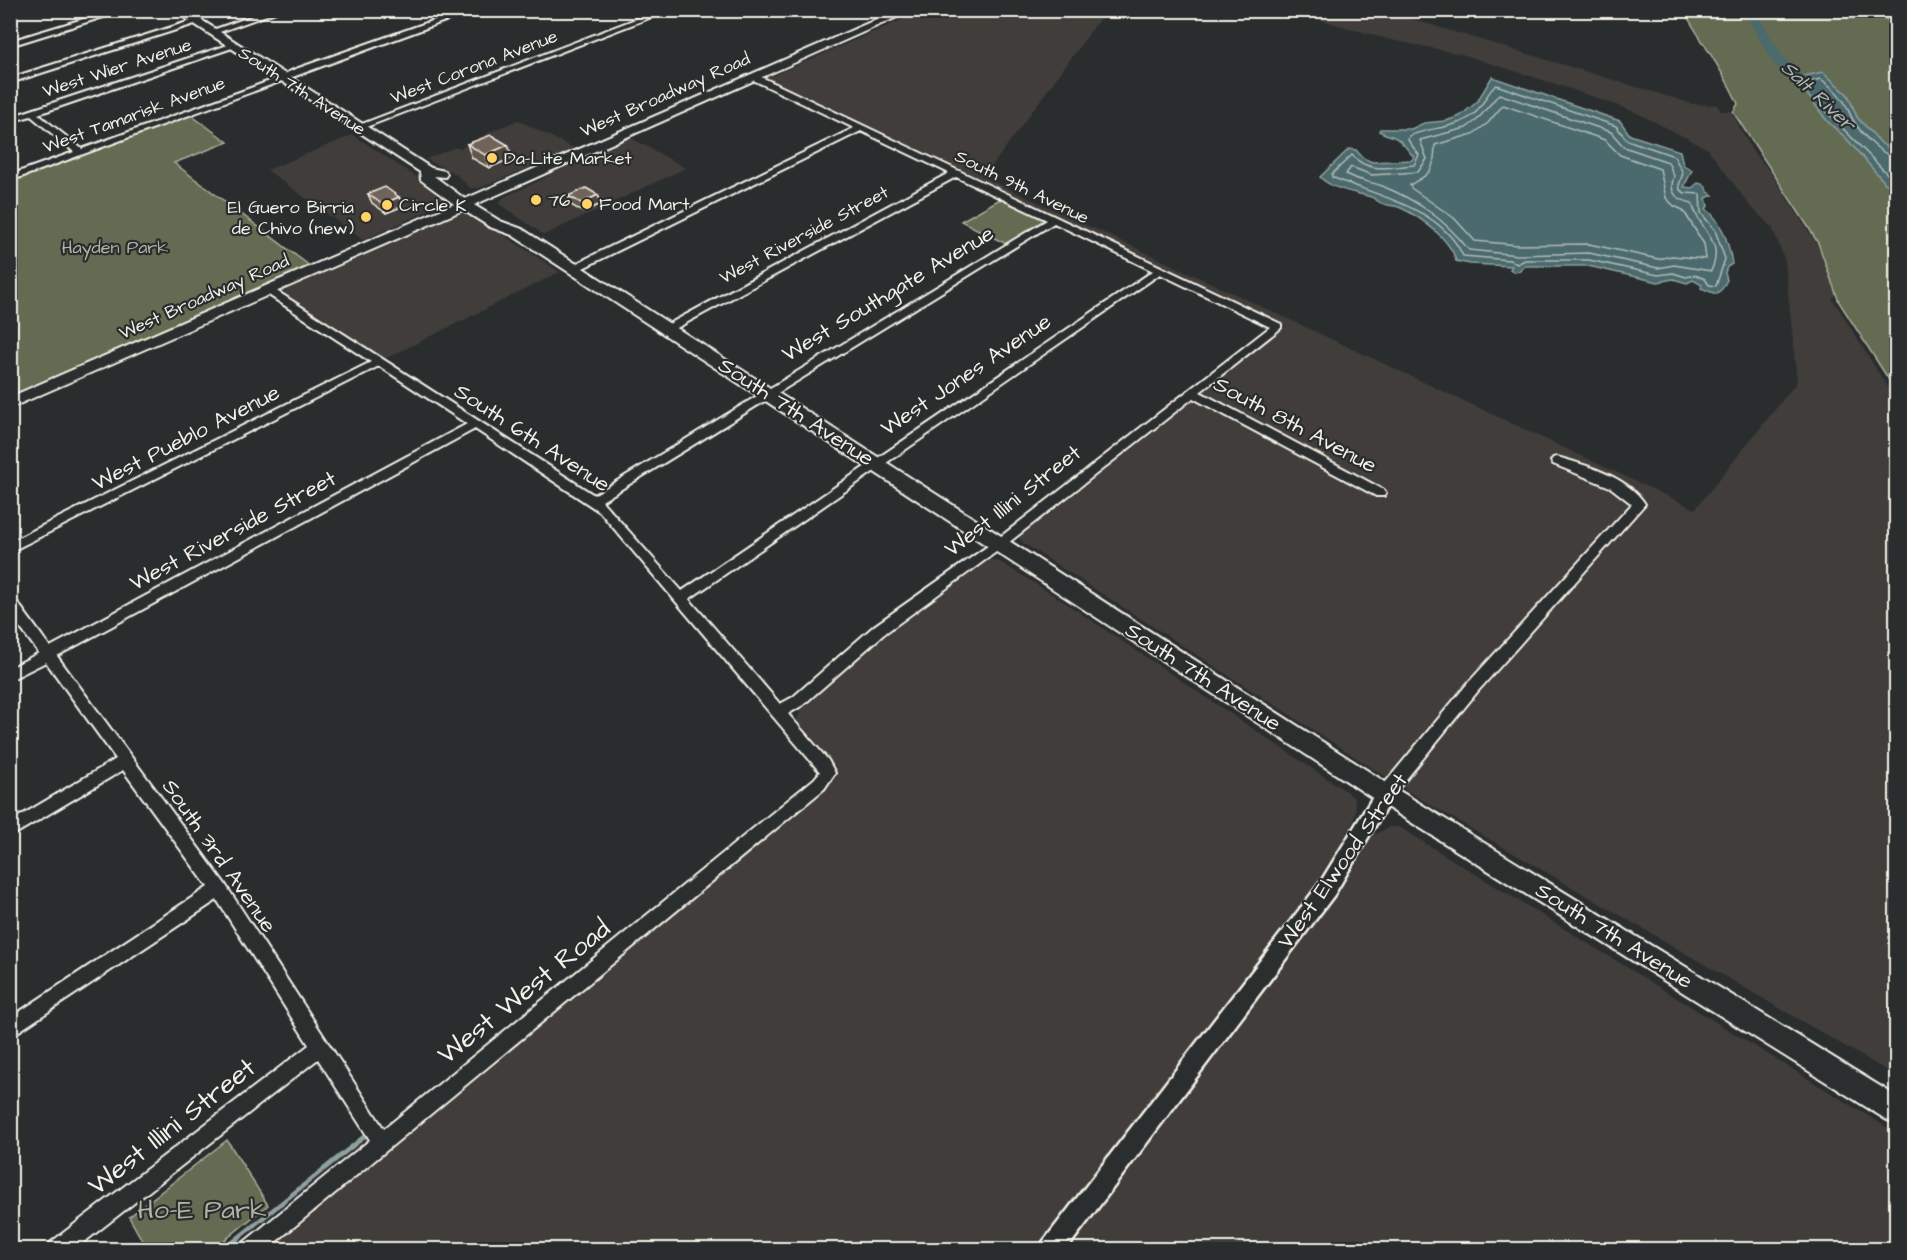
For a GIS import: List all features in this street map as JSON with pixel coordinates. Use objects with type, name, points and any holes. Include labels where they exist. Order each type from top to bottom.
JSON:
[{"type":"main road","name":"South 7th Avenue","points":[[178,10],[427,171],[426,177],[471,201],[506,230],[517,232],[576,268],[1385,794],[1896,1111]]},
{"type":"main road","name":"West Broadway Road","points":[[10,403],[908,10]]},
{"type":"street","points":[[10,44],[123,10]]},
{"type":"street","points":[[211,32],[278,10]]},
{"type":"street","name":"West Tamarisk Avenue","points":[[10,178],[472,10]]},
{"type":"street","name":"West Corona Avenue","points":[[358,127],[668,10]]},
{"type":"street","points":[[10,81],[196,22]]},
{"type":"street","name":"West Wier Avenue","points":[[10,120],[234,46]]},
{"type":"street","name":"South 9th Avenue","points":[[754,77],[1276,326]]},
{"type":"street","points":[[32,113],[80,152]]},
{"type":"street","points":[[576,268],[861,128]]},
{"type":"street","name":"West Riverside Street","points":[[669,328],[956,173]]},
{"type":"street","name":"West Southgate Avenue","points":[[593,501],[1053,220]]},
{"type":"street","name":"West Jones Avenue","points":[[680,599],[1160,270]]},
{"type":"street","name":"South 6th Avenue","points":[[268,290],[604,509],[779,712],[828,773]]},
{"type":"street","name":"West Illini Street","points":[[779,712],[798,700],[879,630],[999,544],[1276,326]]},
{"type":"street","name":"West Pueblo Avenue","points":[[10,548],[379,362]]},
{"type":"street","name":"South 8th Avenue","points":[[1191,392],[1380,493]]},
{"type":"street","name":"West Riverside Street","points":[[10,675],[475,424]]},
{"type":"street","name":"West Elwood Street","points":[[1051,1250],[1327,889],[1348,860],[1366,820],[1385,794],[1473,687],[1639,504],[1634,496],[1616,486],[1557,461]]},
{"type":"street","name":"South 3rd Avenue","points":[[10,603],[50,654],[124,761],[219,889],[381,1141]]},
{"type":"street","points":[[10,830],[124,761]]},
{"type":"street","name":"West West Road","points":[[250,1250],[819,784],[828,773]]},
{"type":"street","points":[[10,1029],[219,889]]},
{"type":"street","name":"West Illini Street","points":[[57,1250],[320,1047]]},
{"type":"shaded area","points":[[922,11],[1112,11],[1099,20],[984,177],[1695,509],[1797,382],[1785,261],[1772,227],[1750,206],[1708,149],[1635,112],[1461,54],[1391,40],[1289,11],[1385,11],[1693,104],[1717,105],[1721,111],[1731,111],[1753,152],[1769,170],[1816,243],[1838,294],[1832,298],[1896,401],[1896,1076],[1422,800],[1023,543],[1018,536],[1048,515],[1285,327],[765,79]]},
{"type":"shaded area","points":[[518,120],[575,149],[479,188],[470,188],[456,174],[426,159],[453,148],[461,148]]},
{"type":"shaded area","points":[[353,135],[447,197],[447,202],[363,240],[267,170]]},
{"type":"shaded area","points":[[631,138],[686,168],[544,235],[498,203],[504,197],[552,173]]},
{"type":"shaded area","points":[[468,212],[560,272],[385,359],[284,293],[287,289],[458,214]]},
{"type":"shaded area","points":[[990,559],[1002,563],[1052,594],[1347,792],[1354,798],[1356,809],[1354,820],[1321,881],[1182,1065],[1035,1249],[268,1250],[831,783],[835,767],[797,720],[802,707],[835,680],[884,633],[975,567]]},
{"type":"shaded area","points":[[1389,827],[1399,827],[1896,1133],[1896,1249],[1058,1250],[1341,887],[1372,836]]},
{"type":"green space","points":[[1684,11],[1879,11],[1896,30],[1896,391],[1839,302],[1818,243],[1733,112],[1738,104]]},
{"type":"green space","name":"Hayden Park","points":[[188,113],[228,142],[174,163],[314,269],[18,400],[11,391],[11,178]]},
{"type":"green space","points":[[1000,199],[1046,220],[1006,244],[961,221]]},
{"type":"green space","name":"Ho-E Park","points":[[227,1140],[268,1205],[214,1249],[147,1249],[129,1217]]},
{"type":"water","points":[[1823,72],[1848,95],[1857,117],[1881,143],[1896,154],[1896,190],[1885,183],[1846,138],[1828,122],[1807,94],[1804,76]]},
{"type":"water","points":[[1492,77],[1620,121],[1630,135],[1680,151],[1683,165],[1692,170],[1684,187],[1692,188],[1698,183],[1705,185],[1707,191],[1713,195],[1706,198],[1708,206],[1706,209],[1717,220],[1724,234],[1732,264],[1727,267],[1725,273],[1727,280],[1722,289],[1716,294],[1701,288],[1702,285],[1693,280],[1687,283],[1673,279],[1658,282],[1588,266],[1525,266],[1520,271],[1514,272],[1510,269],[1512,266],[1456,261],[1442,237],[1417,217],[1401,208],[1384,204],[1371,197],[1337,188],[1320,177],[1349,149],[1356,150],[1363,158],[1372,162],[1412,160],[1414,157],[1402,143],[1379,131],[1380,129],[1411,129],[1424,123],[1446,121],[1460,116],[1477,102]]},
{"type":"building","points":[[491,135],[508,145],[485,155],[467,144]]},
{"type":"building","points":[[385,187],[399,197],[382,204],[368,194]]},
{"type":"building","points":[[586,188],[598,195],[581,203],[568,196]]},
{"type":"waterway","name":"Salt River","points":[[1749,10],[1779,61],[1829,104]]},
{"type":"waterway","points":[[223,1250],[370,1132]]},
{"type":"place","name":"Da-Lite Market","points":[[492,158]]},
{"type":"place","name":"76","points":[[536,200]]},
{"type":"place","name":"Food Mart","points":[[587,204]]},
{"type":"place","name":"Circle K","points":[[387,205]]},
{"type":"place","name":"El Guero Birria de Chivo (new)","points":[[366,217]]}]
